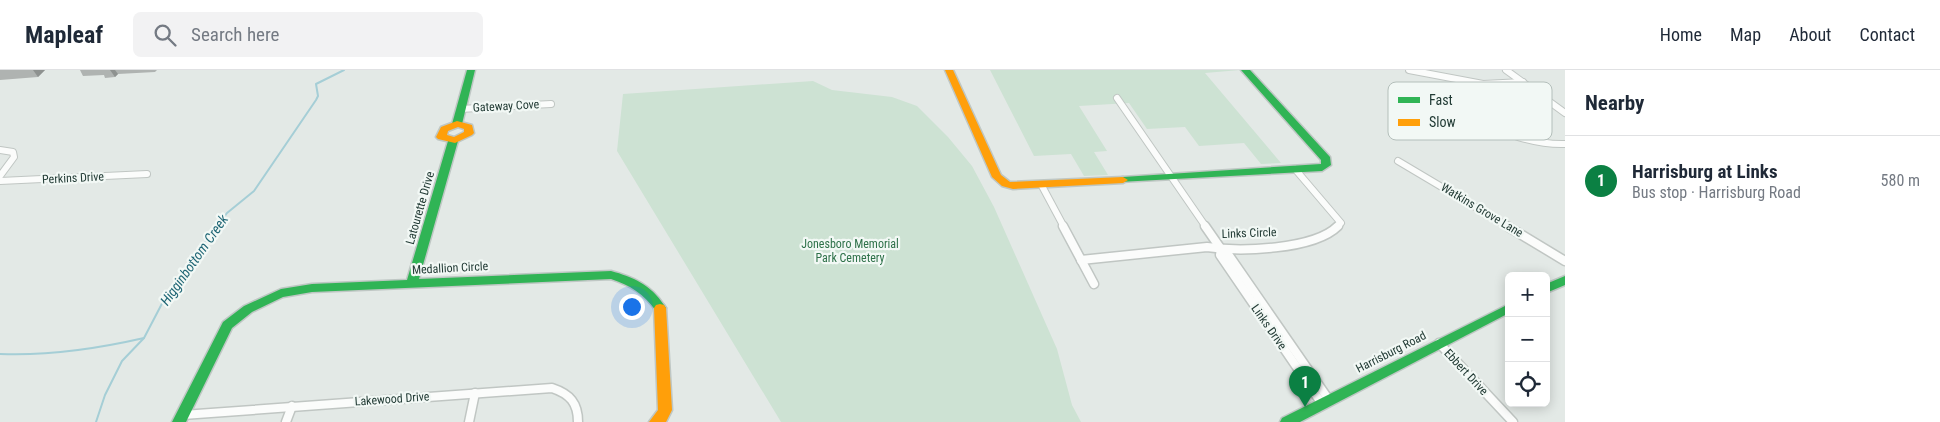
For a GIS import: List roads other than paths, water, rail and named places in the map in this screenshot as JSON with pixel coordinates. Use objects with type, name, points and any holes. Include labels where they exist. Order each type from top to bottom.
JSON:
[{"type":"street","points":[[460,109],[472,70]]},
{"type":"street","points":[[949,70],[997,177],[1006,184],[1014,186],[1042,186],[1295,170],[1326,166],[1327,161],[1245,70]]},
{"type":"street","points":[[1409,70],[1472,82]]},
{"type":"street","points":[[1506,70],[1523,82]]},
{"type":"street","name":"Links Drive","points":[[1117,98],[1221,249],[1220,255],[1326,402]]},
{"type":"street","points":[[1552,103],[1565,113]]},
{"type":"street","name":"Gateway Cove","points":[[460,109],[552,104]]},
{"type":"street","name":"Latourette Drive","points":[[412,284],[452,141],[462,138],[470,130],[466,125],[457,124],[460,109]]},
{"type":"street","points":[[1523,140],[1549,145],[1565,144]]},
{"type":"street","points":[[0,150],[13,152],[14,157],[0,176]]},
{"type":"street","name":"Watkins Grove Lane","points":[[1398,160],[1565,261]]},
{"type":"street","name":"Links Circle","points":[[1081,260],[1161,254],[1207,247],[1221,249],[1303,244],[1340,226],[1341,223],[1295,170]]},
{"type":"street","name":"Perkins Drive","points":[[0,181],[147,174]]},
{"type":"street","points":[[1042,186],[1094,284]]},
{"type":"street","name":"Medallion Circle","points":[[181,418],[227,325],[248,308],[281,293],[312,288],[611,275],[644,285],[661,310],[665,410],[661,419],[656,422]]},
{"type":"street","points":[[1550,287],[1565,280]]},
{"type":"street","name":"Harrisburg Road","points":[[1287,422],[1505,310]]},
{"type":"street","name":"Ebbert Drive","points":[[1439,343],[1513,422]]},
{"type":"street","name":"Lakewood Drive","points":[[181,418],[292,406],[552,388],[562,390],[573,398],[578,409],[578,422]]},
{"type":"street","points":[[469,422],[475,393]]},
{"type":"street","points":[[286,422],[292,406]]},
{"type":"waterway","name":"Higginbottom Creek","points":[[144,338],[167,294],[227,213],[254,191],[316,100],[318,96],[316,84],[344,70]]},
{"type":"waterway","points":[[0,354],[72,351],[144,338]]},
{"type":"waterway","name":"Higginbottom Creek","points":[[96,422],[105,395],[122,361],[144,338]]},
{"type":"place","name":"Harrisburg at Links","points":[[1305,407]]},
{"type":"park label","name":"Jonesboro Memorial Park Cemetery","points":[[850,251]]}]
